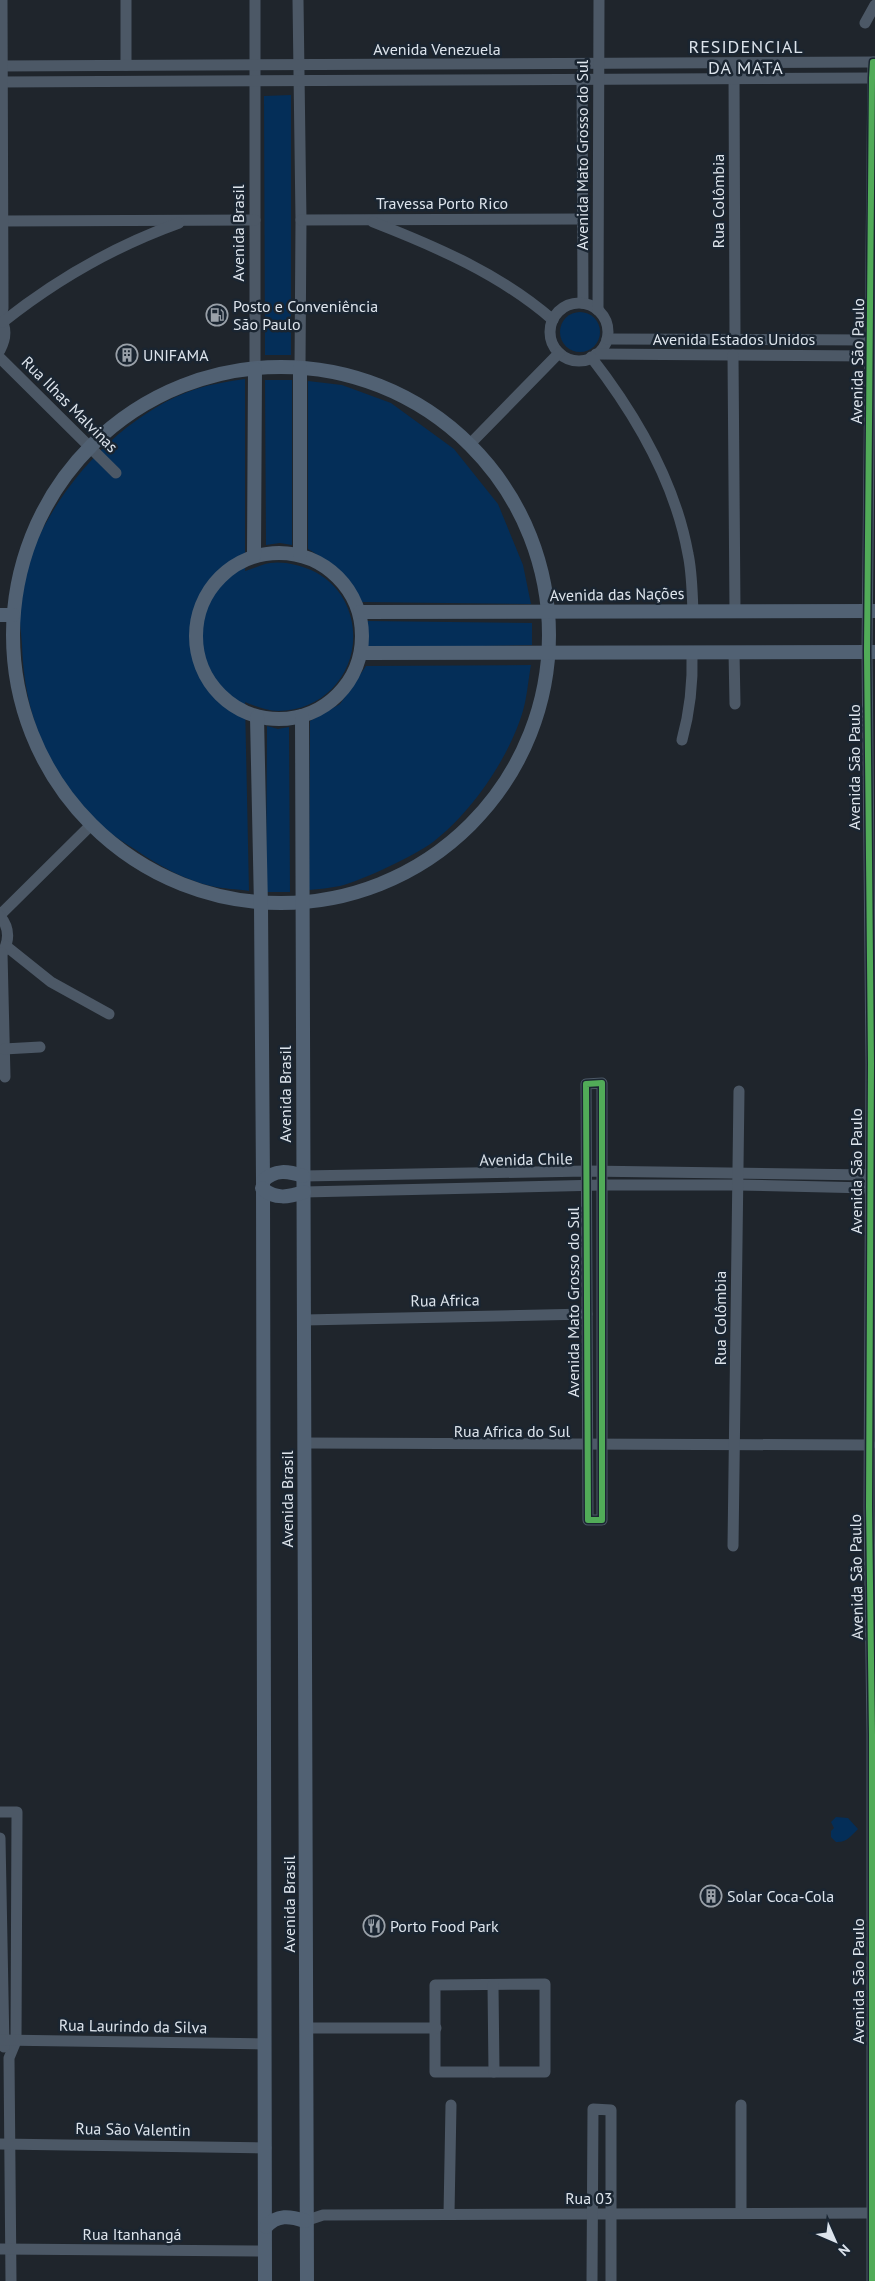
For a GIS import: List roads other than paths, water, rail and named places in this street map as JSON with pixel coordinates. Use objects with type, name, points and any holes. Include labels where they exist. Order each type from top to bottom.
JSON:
[{"type":"main road","points":[[300,368],[300,554]]},
{"type":"main road","points":[[300,368],[345,374],[386,388],[425,406],[470,444],[513,499],[533,538],[543,571],[549,612],[548,653],[542,698],[533,728],[519,760],[483,809],[443,846],[414,867],[374,886],[302,905],[261,906],[233,902],[170,881],[147,870],[113,845],[71,803],[38,752],[6,655],[6,615],[25,550],[40,515],[67,474],[91,447],[120,420],[154,400],[199,380],[255,369],[300,368]]},
{"type":"main road","name":"Avenida Brasil","points":[[254,556],[255,369]]},
{"type":"main road","points":[[277,552],[300,554],[326,566],[347,586],[360,612],[363,628],[361,653],[349,682],[336,697],[320,709],[302,716],[280,720],[257,717],[235,707],[221,696],[209,682],[199,660],[196,636],[200,610],[212,586],[231,568],[254,556],[277,552]]},
{"type":"main road","name":"Avenida das Nações","points":[[360,612],[871,611]]},
{"type":"main road","points":[[361,653],[871,652]]},
{"type":"main road","name":"Avenida Brasil","points":[[302,716],[307,2028],[305,2221],[307,2281]]},
{"type":"main road","name":"Avenida Brasil","points":[[257,717],[261,906],[263,1184],[266,2281]]},
{"type":"main road","points":[[304,1176],[291,1172],[276,1172],[263,1184],[268,1193],[276,1196],[294,1196],[304,1192]]},
{"type":"main road","points":[[266,2227],[276,2218],[282,2217],[305,2221]]},
{"type":"street","points":[[0,350],[5,338],[1,319],[3,308],[2,0]]},
{"type":"street","points":[[126,0],[126,65]]},
{"type":"street","name":"Avenida Brasil","points":[[255,0],[255,369]]},
{"type":"street","points":[[298,0],[301,220],[300,368]]},
{"type":"street","name":"Avenida Mato Grosso do Sul","points":[[598,310],[599,0]]},
{"type":"street","points":[[865,23],[875,6]]},
{"type":"street","name":"Avenida Venezuela","points":[[1,66],[582,65],[874,62]]},
{"type":"street","name":"Avenida São Paulo","points":[[872,2281],[874,1950],[869,1507],[869,1176],[871,1063],[872,78],[874,62]]},
{"type":"street","name":"Rua Colômbia","points":[[734,63],[735,340]]},
{"type":"street","name":"Avenida Mato Grosso do Sul","points":[[582,65],[583,303]]},
{"type":"street","name":"Avenida Venezuela","points":[[1,82],[298,79],[872,78]]},
{"type":"street","name":"Travessa Porto Rico","points":[[301,220],[583,218]]},
{"type":"street","points":[[368,219],[414,238],[494,277],[516,291],[553,320]]},
{"type":"street","points":[[1,319],[109,252],[188,220]]},
{"type":"street","points":[[3,221],[255,220]]},
{"type":"street","points":[[583,303],[598,310],[606,323],[607,339],[594,356],[577,360],[567,358],[559,353],[551,337],[553,320],[563,308],[571,304],[583,303]]},
{"type":"street","name":"Avenida Estados Unidos","points":[[607,339],[871,340]]},
{"type":"street","points":[[470,444],[559,353]]},
{"type":"street","points":[[733,355],[735,611]]},
{"type":"street","points":[[594,356],[636,420],[668,489],[688,554],[693,611]]},
{"type":"street","name":"Avenida Estados Unidos","points":[[594,356],[871,356]]},
{"type":"street","name":"Rua Ilhas Malvinas","points":[[0,358],[116,473]]},
{"type":"street","points":[[734,652],[735,704]]},
{"type":"street","points":[[682,740],[690,706],[693,678],[692,653]]},
{"type":"street","points":[[5,1077],[3,951],[8,930],[0,915],[91,825]]},
{"type":"street","points":[[3,951],[51,982],[109,1014]]},
{"type":"street","points":[[4,1049],[40,1048]]},
{"type":"street","name":"Avenida Mato Grosso do Sul","points":[[586,1084],[602,1084],[601,1171],[602,1520],[588,1520],[586,1084]]},
{"type":"street","name":"Rua Colômbia","points":[[733,1546],[739,1091]]},
{"type":"street","name":"Avenida Chile","points":[[304,1176],[601,1171],[737,1172],[869,1176]]},
{"type":"street","name":"Avenida Chile","points":[[304,1192],[602,1185],[737,1185],[869,1188]]},
{"type":"street","name":"Rua Africa","points":[[304,1320],[587,1314]]},
{"type":"street","name":"Rua Africa do Sul","points":[[304,1443],[870,1445]]},
{"type":"street","points":[[0,1812],[17,1812],[16,2041],[9,2058],[5,2144],[6,2249],[11,2281]]},
{"type":"street","points":[[0,1838],[1,2040],[9,2058]]},
{"type":"street","points":[[545,1984],[545,2072],[435,2072],[435,1985],[493,1985],[545,1984]]},
{"type":"street","points":[[493,1985],[494,2072]]},
{"type":"street","points":[[307,2028],[436,2028]]},
{"type":"street","name":"Rua Laurindo da Silva","points":[[1,2040],[265,2044]]},
{"type":"street","points":[[449,2214],[451,2105]]},
{"type":"street","points":[[740,2105],[742,2213]]},
{"type":"street","points":[[592,2281],[593,2109],[610,2110],[611,2281]]},
{"type":"street","name":"Rua São Valentin","points":[[5,2144],[266,2148]]},
{"type":"street","name":"Rua 03","points":[[305,2221],[323,2215],[873,2213]]},
{"type":"street","name":"Rua Itanhangá","points":[[6,2249],[265,2251]]},
{"type":"place","name":"Posto e Conveniência São Paulo","points":[[217,315]]},
{"type":"place","name":"UNIFAMA","points":[[127,355]]},
{"type":"place","name":"Solar Coca-Cola","points":[[711,1896]]},
{"type":"place","name":"Porto Food Park","points":[[374,1926]]},
{"type":"district","name":"RESIDENCIAL DA MATA","points":[[746,57]]}]
